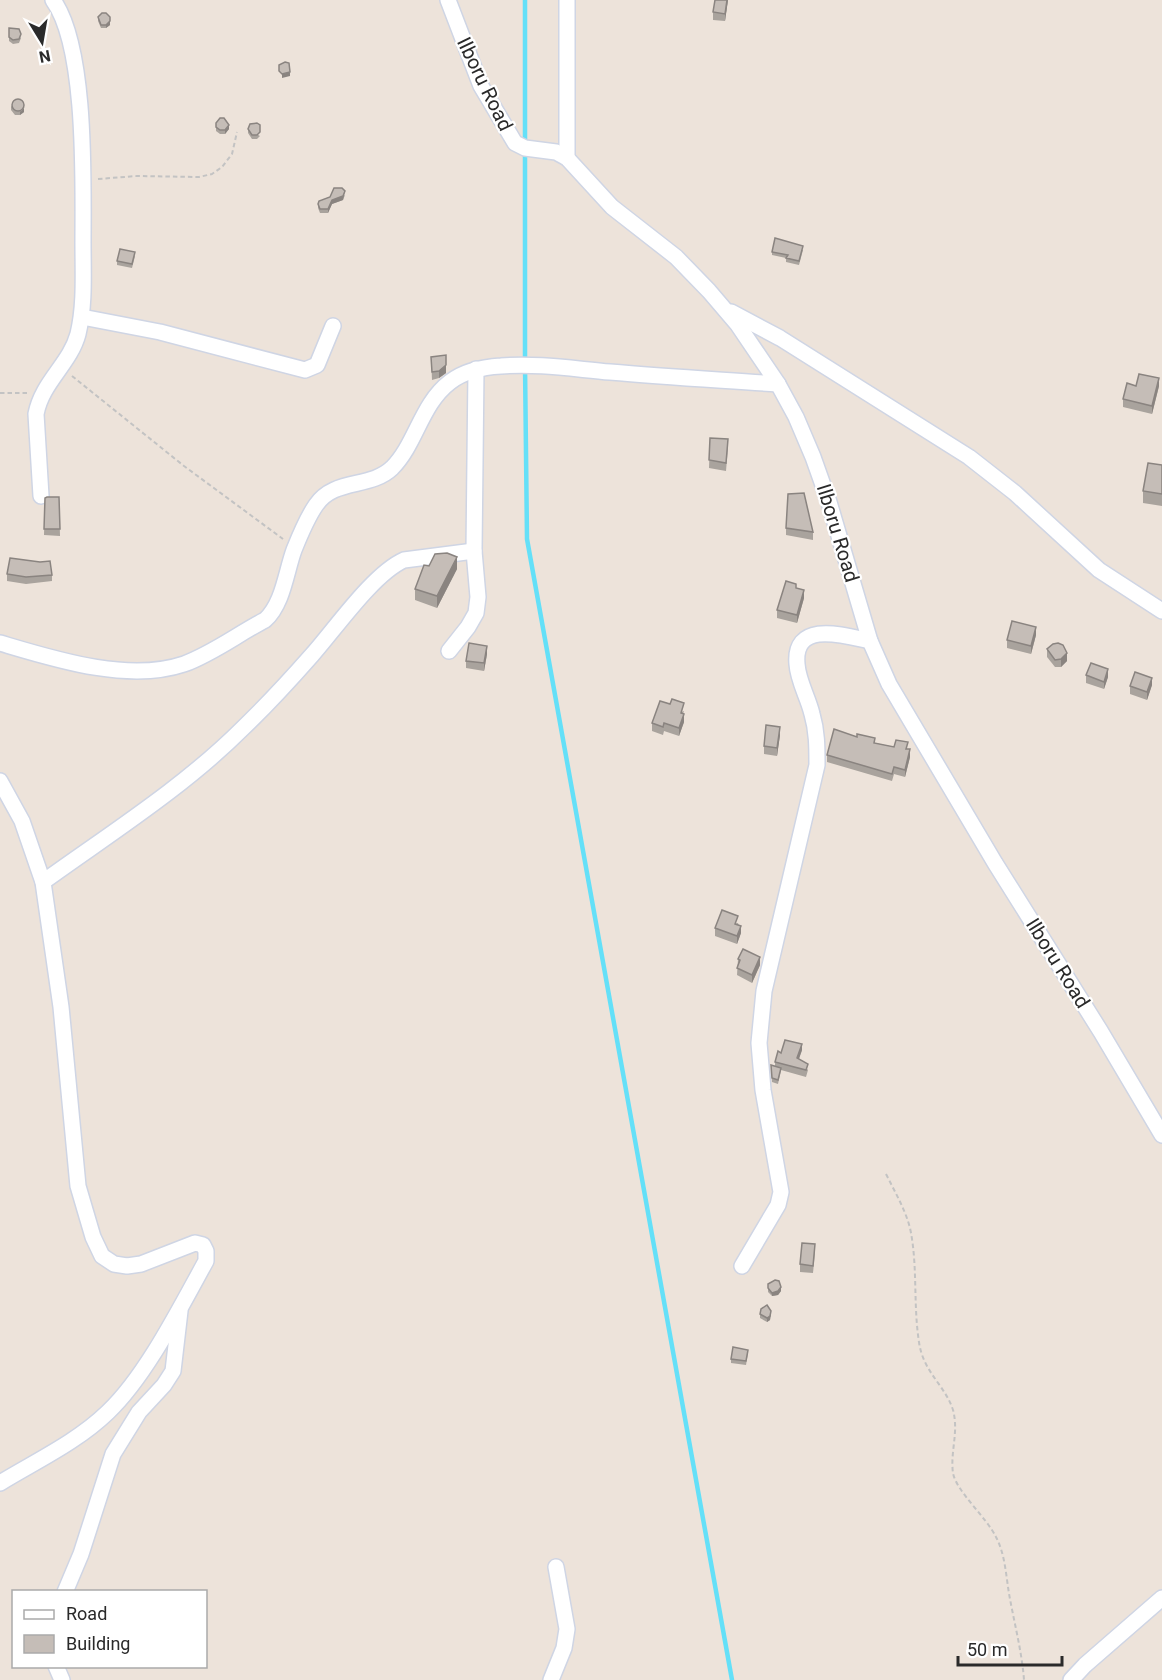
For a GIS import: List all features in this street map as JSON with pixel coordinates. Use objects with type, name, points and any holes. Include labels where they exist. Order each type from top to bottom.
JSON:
[{"type":"street","points":[[41,496],[36,414],[42,392],[74,347],[82,316],[83,182],[75,65],[67,27],[53,0]]},
{"type":"street","name":"Ilboru Road","points":[[448,0],[474,71],[515,143],[525,148],[556,152],[567,158],[612,207],[676,257],[738,325],[778,384],[806,436],[823,483],[870,641],[889,684],[908,720],[1162,1135]]},
{"type":"street","points":[[567,0],[567,158]]},
{"type":"street","points":[[723,307],[780,338],[969,456],[1015,493],[1099,570],[1162,611]]},
{"type":"street","points":[[82,316],[160,332],[305,370],[317,365],[333,326]]},
{"type":"street","points":[[0,643],[60,662],[122,670],[163,668],[183,664],[202,656],[265,620],[272,614],[295,548],[316,505],[326,494],[339,488],[383,476],[393,467],[433,399],[451,381],[476,369],[525,365],[778,384]]},
{"type":"street","points":[[449,651],[476,613],[478,597],[474,550],[476,369]]},
{"type":"street","points":[[43,882],[178,784],[242,729],[311,657],[379,577],[398,562],[474,550]]},
{"type":"street","points":[[742,1266],[778,1205],[781,1192],[764,1090],[759,1042],[764,991],[817,765],[817,734],[797,666],[797,656],[800,646],[807,638],[818,634],[832,633],[870,641]]},
{"type":"street","points":[[0,781],[22,821],[43,882],[63,1027],[78,1186],[93,1237],[102,1256],[114,1264],[127,1266],[141,1264],[195,1243],[203,1245],[206,1251],[206,1261],[180,1308],[150,1358],[121,1399],[108,1413],[66,1444],[0,1483]]},
{"type":"street","points":[[66,1590],[81,1554],[114,1454],[139,1412],[164,1385],[173,1371],[180,1308]]},
{"type":"street","points":[[551,1680],[564,1648],[567,1629],[555,1567]]},
{"type":"street","points":[[1071,1680],[1162,1598]]},
{"type":"path","points":[[83,182],[110,177],[199,177],[212,174],[222,167],[232,154],[237,132]]},
{"type":"path","points":[[62,366],[184,466],[295,548]]},
{"type":"path","points":[[0,393],[42,392]]},
{"type":"path","points":[[886,1174],[902,1204],[909,1227],[913,1248],[918,1333],[923,1360],[952,1408],[956,1434],[953,1475],[958,1486],[983,1516],[999,1543],[1022,1657],[1024,1680]]},
{"type":"building","points":[[715,0],[727,0],[725,14],[713,12]]},
{"type":"building","points":[[102,13],[110,17],[106,25],[101,25],[98,17]]},
{"type":"building","points":[[9,28],[19,29],[21,34],[19,39],[13,40],[9,37]]},
{"type":"building","points":[[289,63],[290,72],[282,74],[279,71],[279,65]]},
{"type":"building","points":[[20,99],[24,105],[20,111],[16,111],[12,103]]},
{"type":"building","points":[[220,118],[224,118],[229,125],[225,130],[216,127]]},
{"type":"building","points":[[250,124],[260,125],[260,132],[252,135],[248,129]]},
{"type":"building","points":[[334,188],[342,188],[345,191],[343,196],[332,200],[328,209],[320,209],[319,201],[330,197]]},
{"type":"building","points":[[775,238],[803,246],[799,261],[786,258],[788,255],[772,252]]},
{"type":"building","points":[[120,249],[135,252],[132,264],[117,261]]},
{"type":"building","points":[[446,355],[446,365],[439,371],[432,372],[431,357]]},
{"type":"building","points":[[1139,374],[1159,378],[1152,406],[1123,399],[1127,383],[1136,386]]},
{"type":"building","points":[[710,438],[728,439],[726,463],[709,460]]},
{"type":"building","points":[[1148,463],[1162,465],[1162,494],[1143,491]]},
{"type":"building","points":[[804,493],[813,532],[786,528],[788,494]]},
{"type":"building","points":[[59,497],[60,529],[44,529],[45,498]]},
{"type":"building","points":[[447,553],[457,557],[437,596],[415,589],[424,565],[429,566],[435,554]]},
{"type":"building","points":[[10,558],[50,561],[52,575],[26,577],[7,574]]},
{"type":"building","points":[[786,581],[804,590],[797,615],[777,610]]},
{"type":"building","points":[[1012,621],[1036,627],[1031,646],[1007,640]]},
{"type":"building","points":[[469,643],[487,646],[484,663],[466,661]]},
{"type":"building","points":[[1058,643],[1063,645],[1067,653],[1061,659],[1055,660],[1047,649]]},
{"type":"building","points":[[1091,663],[1108,669],[1104,682],[1086,675]]},
{"type":"building","points":[[1135,672],[1152,678],[1147,692],[1130,686]]},
{"type":"building","points":[[672,699],[684,703],[681,713],[684,714],[679,728],[664,723],[663,727],[652,723],[660,701],[670,704]]},
{"type":"building","points":[[766,725],[780,727],[777,748],[764,746]]},
{"type":"building","points":[[834,729],[857,737],[857,734],[875,738],[874,743],[894,747],[896,740],[908,742],[906,749],[910,749],[905,770],[894,767],[892,774],[827,755]]},
{"type":"building","points":[[722,910],[738,916],[735,924],[741,926],[737,936],[715,928]]},
{"type":"building","points":[[743,949],[760,957],[752,975],[737,968]]},
{"type":"building","points":[[785,1040],[802,1044],[797,1058],[808,1064],[806,1070],[775,1062],[778,1051],[781,1053]]},
{"type":"building","points":[[771,1065],[781,1068],[778,1080],[772,1078]]},
{"type":"building","points":[[802,1243],[815,1244],[813,1266],[800,1264]]},
{"type":"building","points":[[775,1280],[779,1281],[781,1287],[772,1293],[768,1284]]},
{"type":"building","points":[[767,1305],[771,1311],[767,1318],[760,1314],[761,1309]]},
{"type":"building","points":[[733,1347],[748,1350],[746,1361],[731,1359]]},
{"type":"waterway","points":[[525,0],[527,539],[732,1680]]}]
